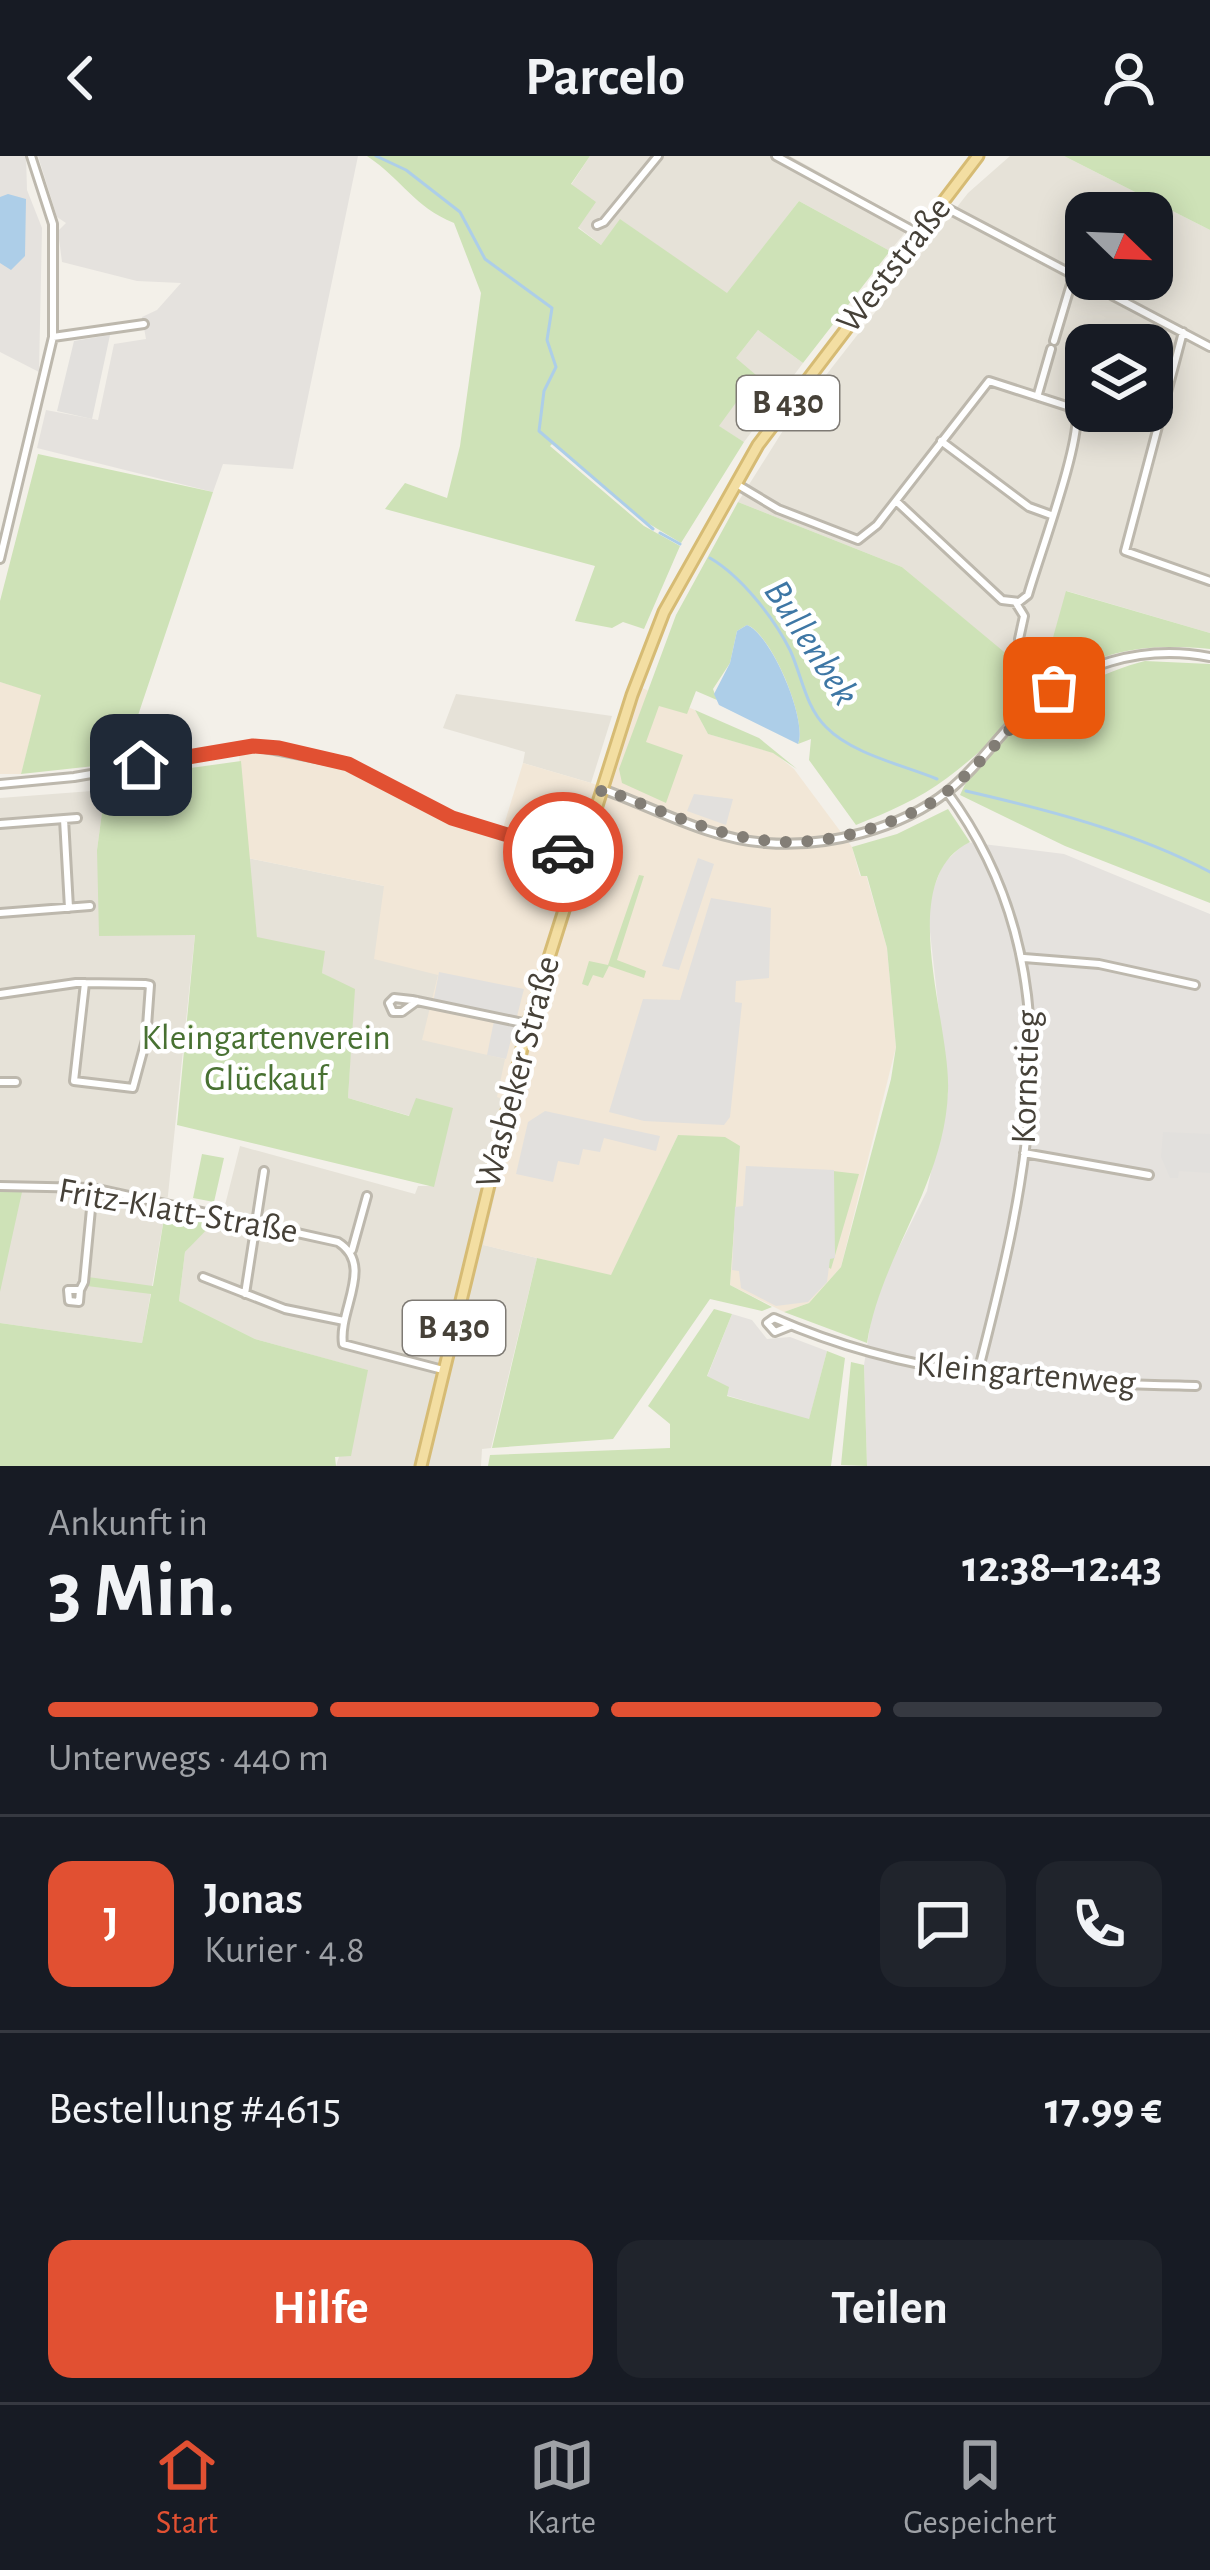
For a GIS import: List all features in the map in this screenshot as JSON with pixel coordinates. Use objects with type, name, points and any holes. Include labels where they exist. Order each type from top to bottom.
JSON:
[{"type":"main road","name":"Weststraße","points":[[694,553],[778,416],[977,157]]},
{"type":"main road","name":"Wasbeker Straße","points":[[421,1466],[528,1024],[579,857],[664,612],[694,553]]},
{"type":"street","points":[[0,559],[53,337],[53,224],[31,156]]},
{"type":"street","points":[[597,225],[658,156]]},
{"type":"street","points":[[776,156],[919,234]]},
{"type":"street","points":[[941,205],[1065,269]]},
{"type":"street","points":[[1038,394],[1066,300]]},
{"type":"street","points":[[1123,300],[1210,347]]},
{"type":"street","points":[[53,337],[144,324]]},
{"type":"street","points":[[1183,332],[1125,551],[1210,581]]},
{"type":"street","points":[[735,483],[778,509],[858,540],[896,501],[989,381],[1071,406],[1079,416],[1028,595],[1016,603],[1002,600],[896,501]]},
{"type":"street","points":[[940,441],[1029,506],[1052,515]]},
{"type":"street","points":[[1016,603],[1024,616],[1019,639]]},
{"type":"street","points":[[602,789],[727,836],[790,844],[879,826],[947,792],[1025,710],[1083,672],[1138,653],[1210,657]]},
{"type":"street","points":[[0,784],[74,778],[253,746],[279,748],[348,764],[452,818],[579,857]]},
{"type":"street","name":"Kornstieg","points":[[947,792],[1000,880],[1024,958],[1032,1052],[1024,1153],[1002,1279],[977,1376]]},
{"type":"street","points":[[0,824],[76,818]]},
{"type":"street","points":[[64,819],[69,908]]},
{"type":"street","points":[[0,913],[90,906]]},
{"type":"street","points":[[1024,958],[1099,964],[1195,985]]},
{"type":"street","points":[[0,994],[86,983],[152,988],[146,1040],[133,1088],[75,1083],[86,983]]},
{"type":"street","points":[[417,1001],[528,1024]]},
{"type":"street","points":[[0,1082],[16,1082]]},
{"type":"street","points":[[1024,1153],[1149,1175]]},
{"type":"street","points":[[245,1294],[263,1171]]},
{"type":"street","name":"Fritz-Klatt-Straße","points":[[0,1186],[93,1189],[177,1204],[255,1227],[317,1237],[351,1252]]},
{"type":"street","points":[[80,1290],[93,1189]]},
{"type":"street","points":[[367,1196],[351,1252],[356,1274],[344,1321],[346,1347],[444,1370]]},
{"type":"street","points":[[203,1277],[245,1294],[344,1321]]},
{"type":"street","name":"Kleingartenweg","points":[[790,1326],[882,1360],[977,1376],[1196,1386]]},
{"type":"shaded area","points":[[0,156],[26,156],[27,190],[42,228],[39,372],[0,352]]},
{"type":"shaded area","points":[[38,156],[358,156],[293,469],[223,464],[213,492],[37,448],[46,410],[98,420],[114,344],[146,339],[142,317],[157,310],[181,283],[137,281],[62,262],[58,231],[66,223],[57,217]]},
{"type":"shaded area","points":[[590,156],[790,156],[912,224],[890,251],[799,201],[727,294],[621,220],[601,245],[578,227],[571,185]]},
{"type":"shaded area","points":[[1010,156],[1064,156],[1135,192],[1065,192],[1065,300],[1173,300],[1173,211],[1210,230],[1210,633],[1067,591],[1040,683],[902,567],[738,502],[784,429],[968,193]]},
{"type":"shaded area","points":[[758,330],[803,363],[744,442],[718,426],[755,375],[735,359]]},
{"type":"shaded area","points":[[110,335],[92,419],[57,411],[74,341]]},
{"type":"shaded area","points":[[0,682],[42,694],[21,774],[0,774]]},
{"type":"shaded area","points":[[642,688],[695,710],[708,734],[774,753],[794,769],[852,847],[860,876],[866,875],[887,948],[896,1047],[841,1267],[809,1303],[784,1312],[730,1285],[740,1146],[678,1135],[611,1276],[483,1245],[516,1104],[497,1097],[505,1059],[422,1040],[438,975],[374,959],[384,886],[248,858],[238,744],[283,746],[348,760],[455,813],[503,828],[523,763],[608,788]]},
{"type":"shaded area","points":[[456,694],[612,716],[591,783],[523,763],[525,752],[443,728]]},
{"type":"shaded area","points":[[105,790],[97,850],[195,934],[168,1195],[142,1343],[0,1323],[0,798]]},
{"type":"shaded area","points":[[694,794],[733,799],[726,825],[687,811]]},
{"type":"shaded area","points":[[966,842],[1064,854],[1210,914],[1210,1466],[867,1466],[864,1365],[875,1295],[927,1191],[948,1093],[927,905],[943,864]]},
{"type":"shaded area","points":[[248,858],[384,886],[438,974],[505,1059],[516,1103],[484,1245],[537,1258],[491,1448],[482,1449],[481,1466],[336,1466],[367,1370],[255,1339],[179,1301],[185,1252],[224,1209],[240,1146],[415,1194],[418,1186],[434,1186],[410,1116],[348,1098],[354,990],[322,973],[324,951],[257,938]]},
{"type":"shaded area","points":[[698,858],[714,864],[679,970],[662,966]]},
{"type":"shaded area","points":[[711,898],[771,908],[769,978],[736,981],[735,1002],[742,1003],[730,1117],[724,1125],[644,1121],[609,1112],[643,999],[680,1000]]},
{"type":"shaded area","points":[[439,972],[524,989],[506,1059],[487,1055],[495,1016],[433,1003]]},
{"type":"shaded area","points":[[545,1111],[660,1136],[656,1151],[604,1138],[600,1152],[583,1149],[579,1165],[558,1161],[553,1182],[516,1174],[528,1122]]},
{"type":"shaded area","points":[[1163,1132],[1210,1134],[1210,1173],[1179,1171],[1178,1178],[1170,1178],[1161,1157]]},
{"type":"shaded area","points":[[746,1166],[834,1170],[835,1258],[830,1259],[827,1282],[808,1302],[776,1306],[741,1288],[739,1271],[732,1270],[735,1207],[743,1206]]},
{"type":"shaded area","points":[[732,1314],[752,1320],[767,1339],[790,1337],[827,1351],[809,1420],[726,1395],[707,1377]]},
{"type":"green space","points":[[367,156],[590,156],[571,184],[596,202],[578,228],[601,245],[620,219],[727,293],[799,201],[890,251],[803,363],[758,330],[736,358],[756,375],[719,426],[744,442],[681,543],[646,522],[553,443],[550,446],[644,526],[680,546],[644,629],[623,622],[612,628],[575,621],[595,566],[385,509],[405,483],[447,498],[460,446],[481,293],[454,223],[428,209]]},
{"type":"green space","points":[[1064,156],[1210,156],[1210,230],[1173,211],[1173,192],[1135,192]]},
{"type":"green space","points":[[38,454],[213,492],[122,763],[21,774],[41,695],[0,682],[0,601]]},
{"type":"green space","points":[[738,502],[902,567],[1009,656],[1023,641],[1050,648],[1066,591],[1210,633],[1210,649],[1160,647],[1121,652],[1089,663],[1061,679],[936,786],[856,825],[809,760],[811,739],[798,744],[798,717],[786,680],[767,644],[747,625],[737,631],[730,663],[713,689],[717,700],[696,691],[687,714],[659,706],[646,742],[683,755],[666,803],[622,783],[619,769],[676,615]]},
{"type":"green space","points":[[1145,661],[1210,664],[1210,903],[1065,846],[960,795],[991,749],[1039,710],[1093,680]]},
{"type":"green space","points":[[695,710],[759,738],[797,769],[773,753],[708,734]]},
{"type":"green space","name":"Kleingartenverein Glückauf","points":[[241,761],[257,937],[325,951],[322,973],[355,989],[348,1098],[409,1116],[416,1098],[453,1108],[434,1187],[177,1125],[195,935],[99,936],[97,850],[105,790],[169,771]]},
{"type":"green space","points":[[948,809],[970,842],[947,860],[934,887],[930,919],[947,1062],[944,1125],[925,1188],[874,1311],[867,1343],[784,1312],[809,1303],[841,1267],[896,1047],[887,948],[867,876],[861,876],[852,847],[897,834]]},
{"type":"green space","points":[[639,875],[644,876],[617,960],[646,971],[644,978],[609,966],[603,978],[593,975],[588,986],[582,984],[589,961],[608,965]]},
{"type":"green space","points":[[678,1135],[725,1137],[740,1146],[730,1285],[772,1307],[762,1311],[710,1299],[613,1439],[492,1448],[537,1258],[611,1275]]},
{"type":"green space","points":[[202,1154],[224,1158],[214,1202],[193,1198]]},
{"type":"green space","points":[[833,1171],[859,1174],[831,1269],[828,1267]]},
{"type":"green space","points":[[0,1189],[22,1192],[0,1292]]},
{"type":"green space","points":[[166,1206],[217,1219],[185,1252],[179,1301],[255,1339],[368,1370],[351,1456],[335,1457],[336,1466],[0,1466],[0,1323],[142,1343],[151,1294],[87,1286],[88,1277],[153,1286]]},
{"type":"green space","points":[[714,1309],[732,1314],[707,1376],[729,1387],[727,1396],[809,1419],[827,1351],[845,1358],[831,1466],[488,1466],[490,1455],[670,1448],[670,1424],[648,1406]]},
{"type":"green space","points":[[851,1362],[864,1365],[867,1466],[841,1465]]},
{"type":"water","points":[[8,194],[26,199],[25,256],[11,270],[0,263],[0,197]]},
{"type":"water","points":[[747,625],[767,645],[786,680],[798,718],[798,744],[719,705],[714,694],[730,663],[737,631]]},
{"type":"waterway","name":"Bullenbek","points":[[376,156],[406,170],[460,212],[485,259],[552,308],[547,340],[556,367],[544,391],[539,431],[653,529]]},
{"type":"waterway","name":"Bullenbek","points":[[660,533],[680,544]]},
{"type":"waterway","name":"Bullenbek","points":[[710,558],[745,587],[775,625],[813,710],[826,727],[864,752],[937,779]]},
{"type":"waterway","name":"Bullenbek","points":[[966,791],[1121,834],[1210,872]]},
{"type":"way so far","points":[[563,852],[579,857],[602,789],[697,827],[762,843],[822,842],[871,829],[947,792],[1025,710],[1054,688]]},
{"type":"route","points":[[141,765],[253,746],[279,748],[348,764],[452,818],[563,852]]}]
